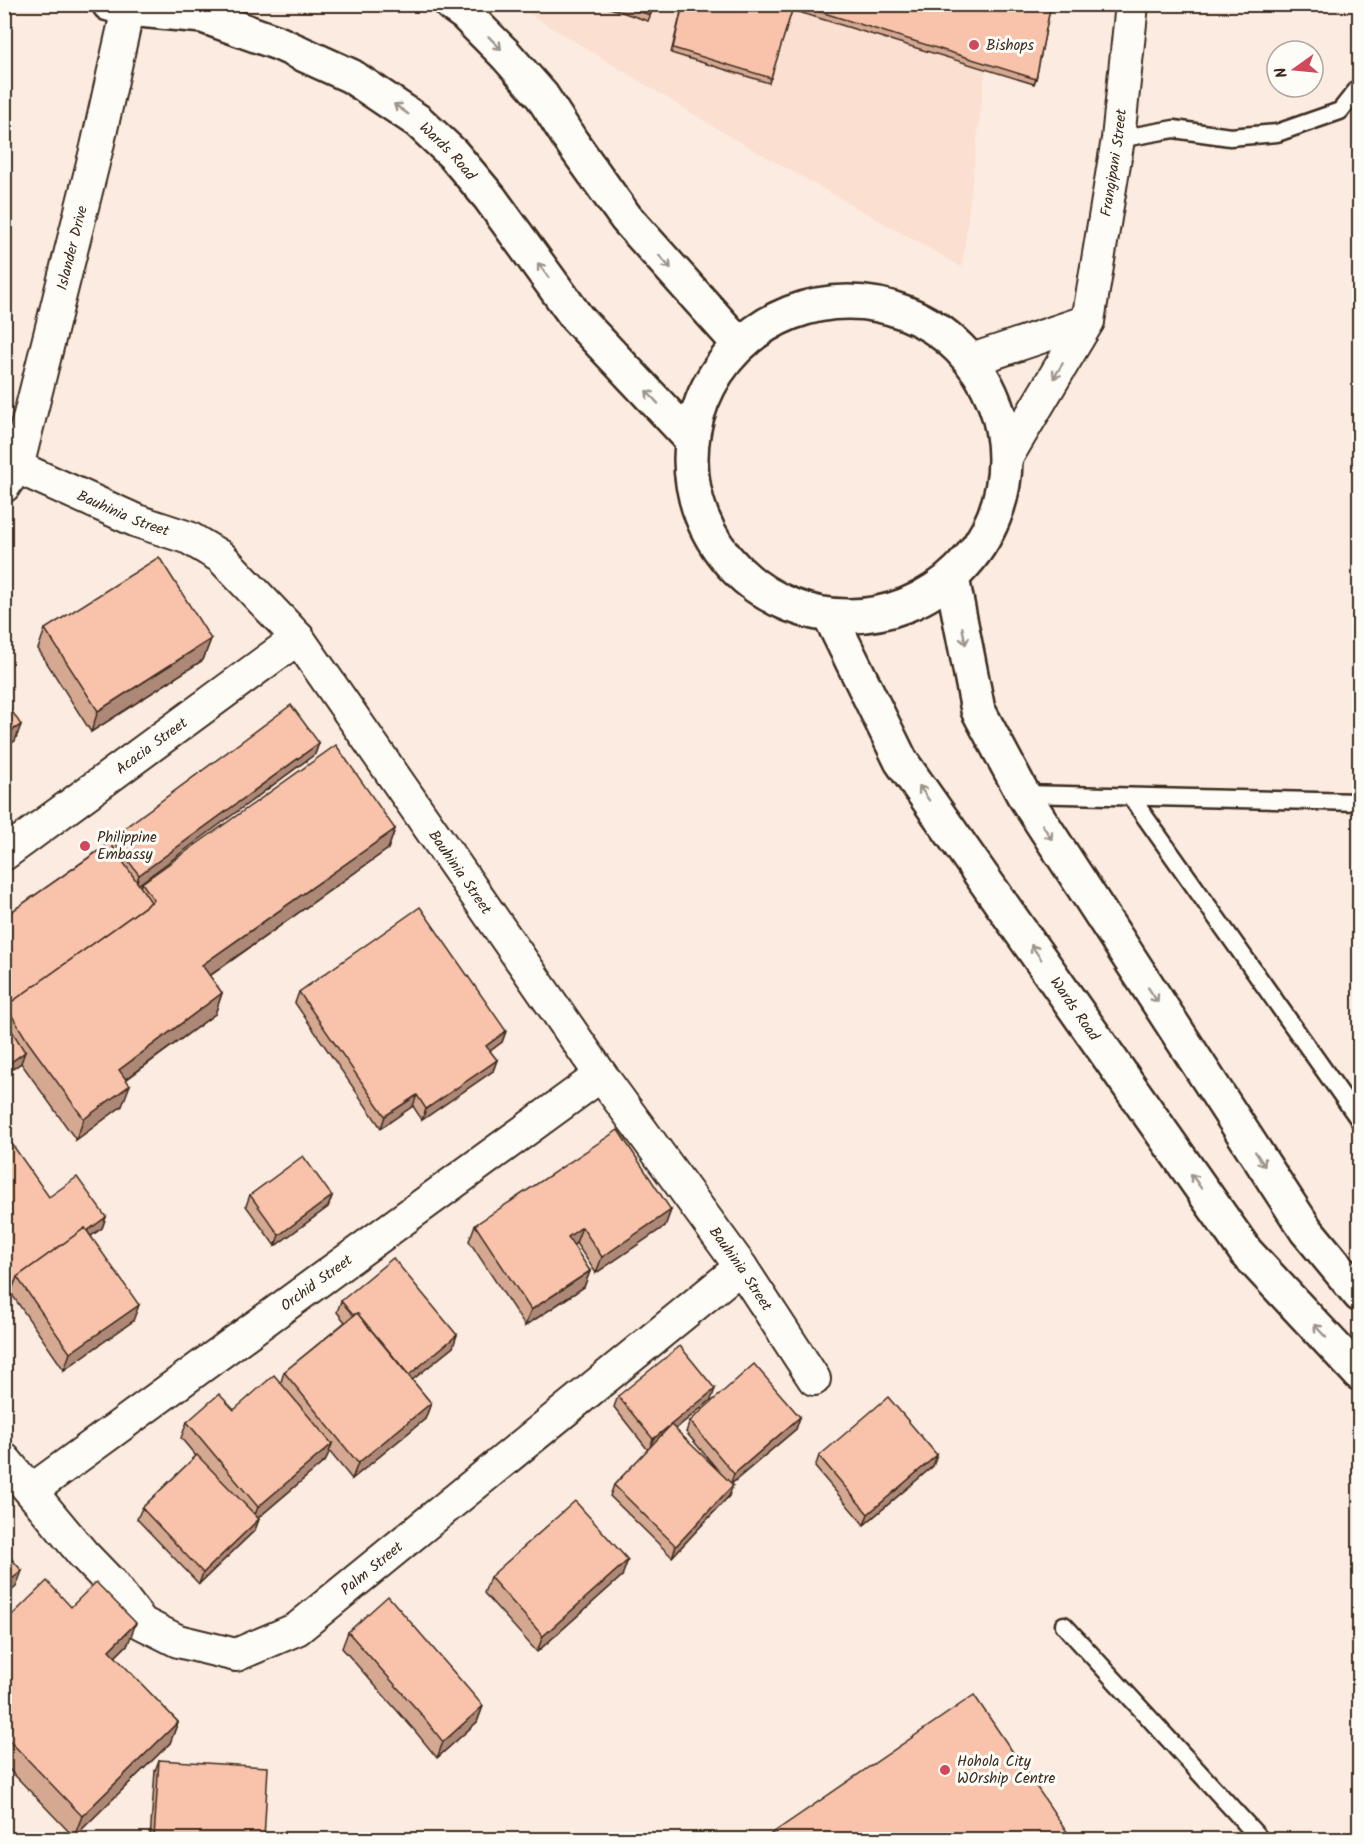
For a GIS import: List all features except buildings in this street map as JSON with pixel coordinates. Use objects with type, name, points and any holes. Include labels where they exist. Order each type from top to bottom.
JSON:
[{"type":"main road","points":[[451,4],[465,14],[505,54],[542,96],[626,218],[739,344]]},
{"type":"main road","name":"Wards Road","points":[[122,6],[203,16],[278,43],[351,76],[418,121],[453,154],[490,198],[578,318],[692,440]]},
{"type":"main road","points":[[841,300],[878,303],[927,330],[972,360],[990,390],[1002,423],[1006,458],[1002,492],[992,524],[975,553],[952,578],[925,597],[895,609],[863,616],[830,616],[800,609],[746,579],[725,556],[708,530],[697,501],[692,471],[692,440],[697,413],[707,388],[721,364],[739,344],[769,321],[803,306],[841,300]]},
{"type":"main road","points":[[952,578],[978,710],[1023,794],[1306,1230],[1359,1295]]},
{"type":"main road","name":"Wards Road","points":[[830,616],[901,761],[1246,1252],[1359,1374]]},
{"type":"street","name":"Frangipani Street","points":[[1006,458],[1088,321],[1118,139],[1132,4]]},
{"type":"street","name":"Islander Drive","points":[[11,476],[97,147],[122,6]]},
{"type":"street","points":[[972,360],[1088,321]]},
{"type":"street","name":"Bauhinia Street","points":[[11,476],[189,538],[221,557],[298,638],[601,1075],[741,1267],[814,1379]]},
{"type":"street","name":"Acacia Street","points":[[4,854],[298,638]]},
{"type":"street","name":"Orchid Street","points":[[32,1490],[601,1075]]},
{"type":"street","name":"Palm Street","points":[[4,1459],[142,1623],[178,1641],[236,1655],[297,1629],[741,1267]]},
{"type":"lane","points":[[1118,139],[1174,129],[1230,136],[1277,133],[1340,111],[1359,86]]},
{"type":"lane","points":[[1023,794],[1359,802]]},
{"type":"lane","points":[[1131,797],[1359,1121]]},
{"type":"lane","points":[[1064,1625],[1261,1839]]},
{"type":"shaded area","points":[[515,5],[993,5],[962,267],[726,134]]},
{"type":"place","name":"Bishops","points":[[974,45]]},
{"type":"place","name":"Philippine Embassy","points":[[85,846]]},
{"type":"place","name":"Hohola City WOrship Centre","points":[[945,1770]]}]
